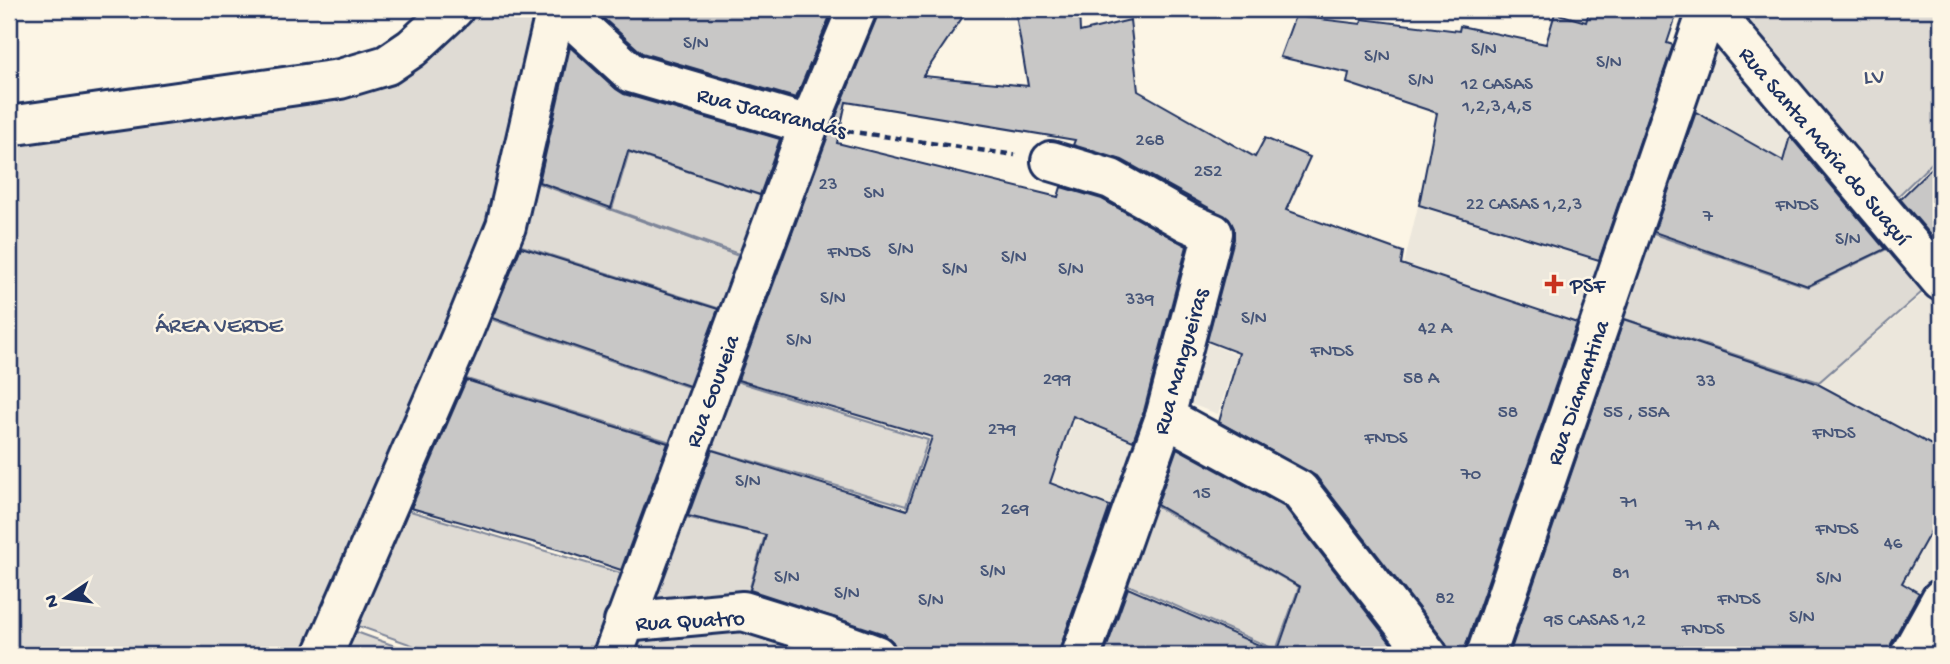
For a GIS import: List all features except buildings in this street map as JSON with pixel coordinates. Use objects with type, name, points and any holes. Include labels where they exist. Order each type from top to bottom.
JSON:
[{"type":"street","points":[[9,126],[340,79],[387,65],[412,48],[454,9]]},
{"type":"street","points":[[323,655],[461,337],[506,226],[556,9]]},
{"type":"street","name":"Rua Jacarandás","points":[[561,9],[631,73],[809,125]]},
{"type":"street","name":"Rua Gouveia","points":[[618,639],[809,125],[857,9]]},
{"type":"street","name":"Rua Santa Maria do Suaçuí","points":[[1710,9],[1941,281]]},
{"type":"street","name":"Rua Diamantina","points":[[1486,655],[1710,9]]},
{"type":"street","name":"Rua Mangueiras","points":[[1051,161],[1111,179],[1186,222],[1213,233],[1165,417],[1081,655]]},
{"type":"street","points":[[1165,417],[1299,491],[1428,655]]},
{"type":"street","points":[[1910,655],[1941,599]]},
{"type":"street","name":"Rua Quatro","points":[[618,639],[743,611],[876,655]]},
{"type":"path","name":"Rua Jacarandás","points":[[809,125],[1051,161]]},
{"type":"shaded area","points":[[1714,30],[1792,125],[1782,160],[1688,106]]},
{"type":"shaded area","points":[[1418,206],[1607,263],[1585,325],[1404,264]]},
{"type":"shaded area","points":[[1930,288],[1941,301],[1941,449],[1820,383]]},
{"type":"shaded area","points":[[1207,343],[1237,355],[1218,414],[1190,404]]},
{"type":"shaded area","points":[[1075,419],[1142,446],[1121,509],[1051,482]]},
{"type":"shaded area","points":[[1934,529],[1941,534],[1941,573],[1928,597],[1903,583]]},
{"type":"green space","name":"ÁREA VERDE","points":[[464,9],[543,9],[504,198],[305,655],[9,655],[9,141],[117,123],[260,110],[395,69]]},
{"type":"green space","name":"LV","points":[[1733,9],[1941,9],[1941,154],[1892,202]]},
{"type":"green space","points":[[629,152],[768,198],[747,257],[612,209]]},
{"type":"green space","points":[[529,180],[747,259],[727,311],[512,243]]},
{"type":"green space","points":[[1645,231],[1808,287],[1895,245],[1929,286],[1819,382],[1616,316]]},
{"type":"green space","points":[[482,316],[697,390],[677,444],[454,375]]},
{"type":"green space","points":[[729,379],[928,440],[906,506],[703,447]]},
{"type":"green space","points":[[1148,502],[1299,587],[1276,650],[1121,582]]},
{"type":"green space","points":[[400,508],[627,575],[598,655],[440,655],[350,623]]},
{"type":"green space","points":[[677,515],[765,535],[747,598],[643,607]]},
{"type":"green space","points":[[740,623],[836,655],[626,655],[635,634]]},
{"type":"green space","points":[[348,629],[417,654],[337,655]]},
{"type":"place","name":"PSF","points":[[1554,284]]}]
